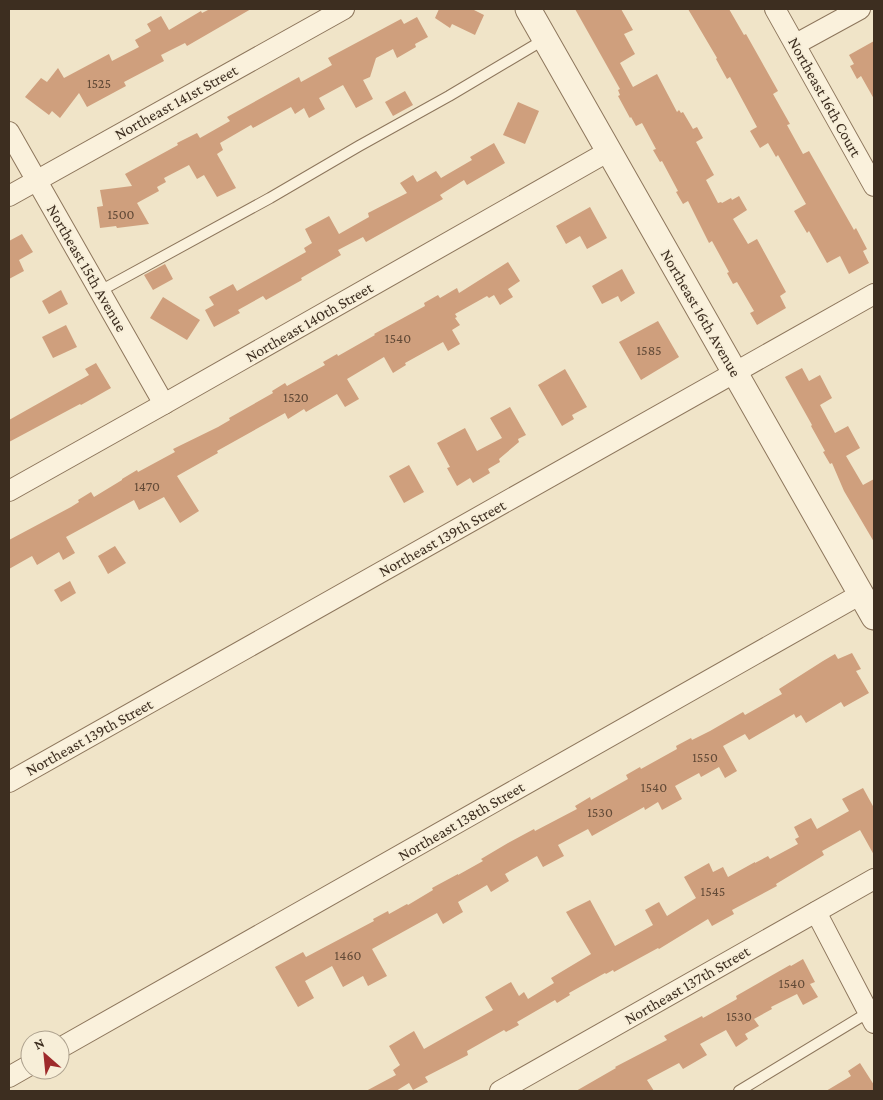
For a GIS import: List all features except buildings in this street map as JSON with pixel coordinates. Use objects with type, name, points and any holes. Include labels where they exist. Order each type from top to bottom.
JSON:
[{"type":"street","name":"Northeast 141st Street","points":[[9,196],[344,9]]},
{"type":"street","name":"Northeast 16th Avenue","points":[[528,9],[874,617]]},
{"type":"street","name":"Northeast 16th Court","points":[[775,9],[874,186]]},
{"type":"street","points":[[796,44],[860,9]]},
{"type":"street","name":"Northeast 15th Avenue","points":[[9,132],[164,404]]},
{"type":"street","name":"Northeast 140th Street","points":[[9,491],[609,151]]},
{"type":"street","name":"Northeast 139th Street","points":[[9,782],[874,294]]},
{"type":"street","name":"Northeast 138th Street","points":[[70,1042],[861,594]]},
{"type":"street","name":"Northeast 137th Street","points":[[500,1091],[874,879]]},
{"type":"street","points":[[816,912],[871,1018]]},
{"type":"street","points":[[9,1078],[20,1071]]},
{"type":"lane","points":[[100,291],[270,198],[545,39]]},
{"type":"lane","points":[[739,1091],[871,1018]]}]
